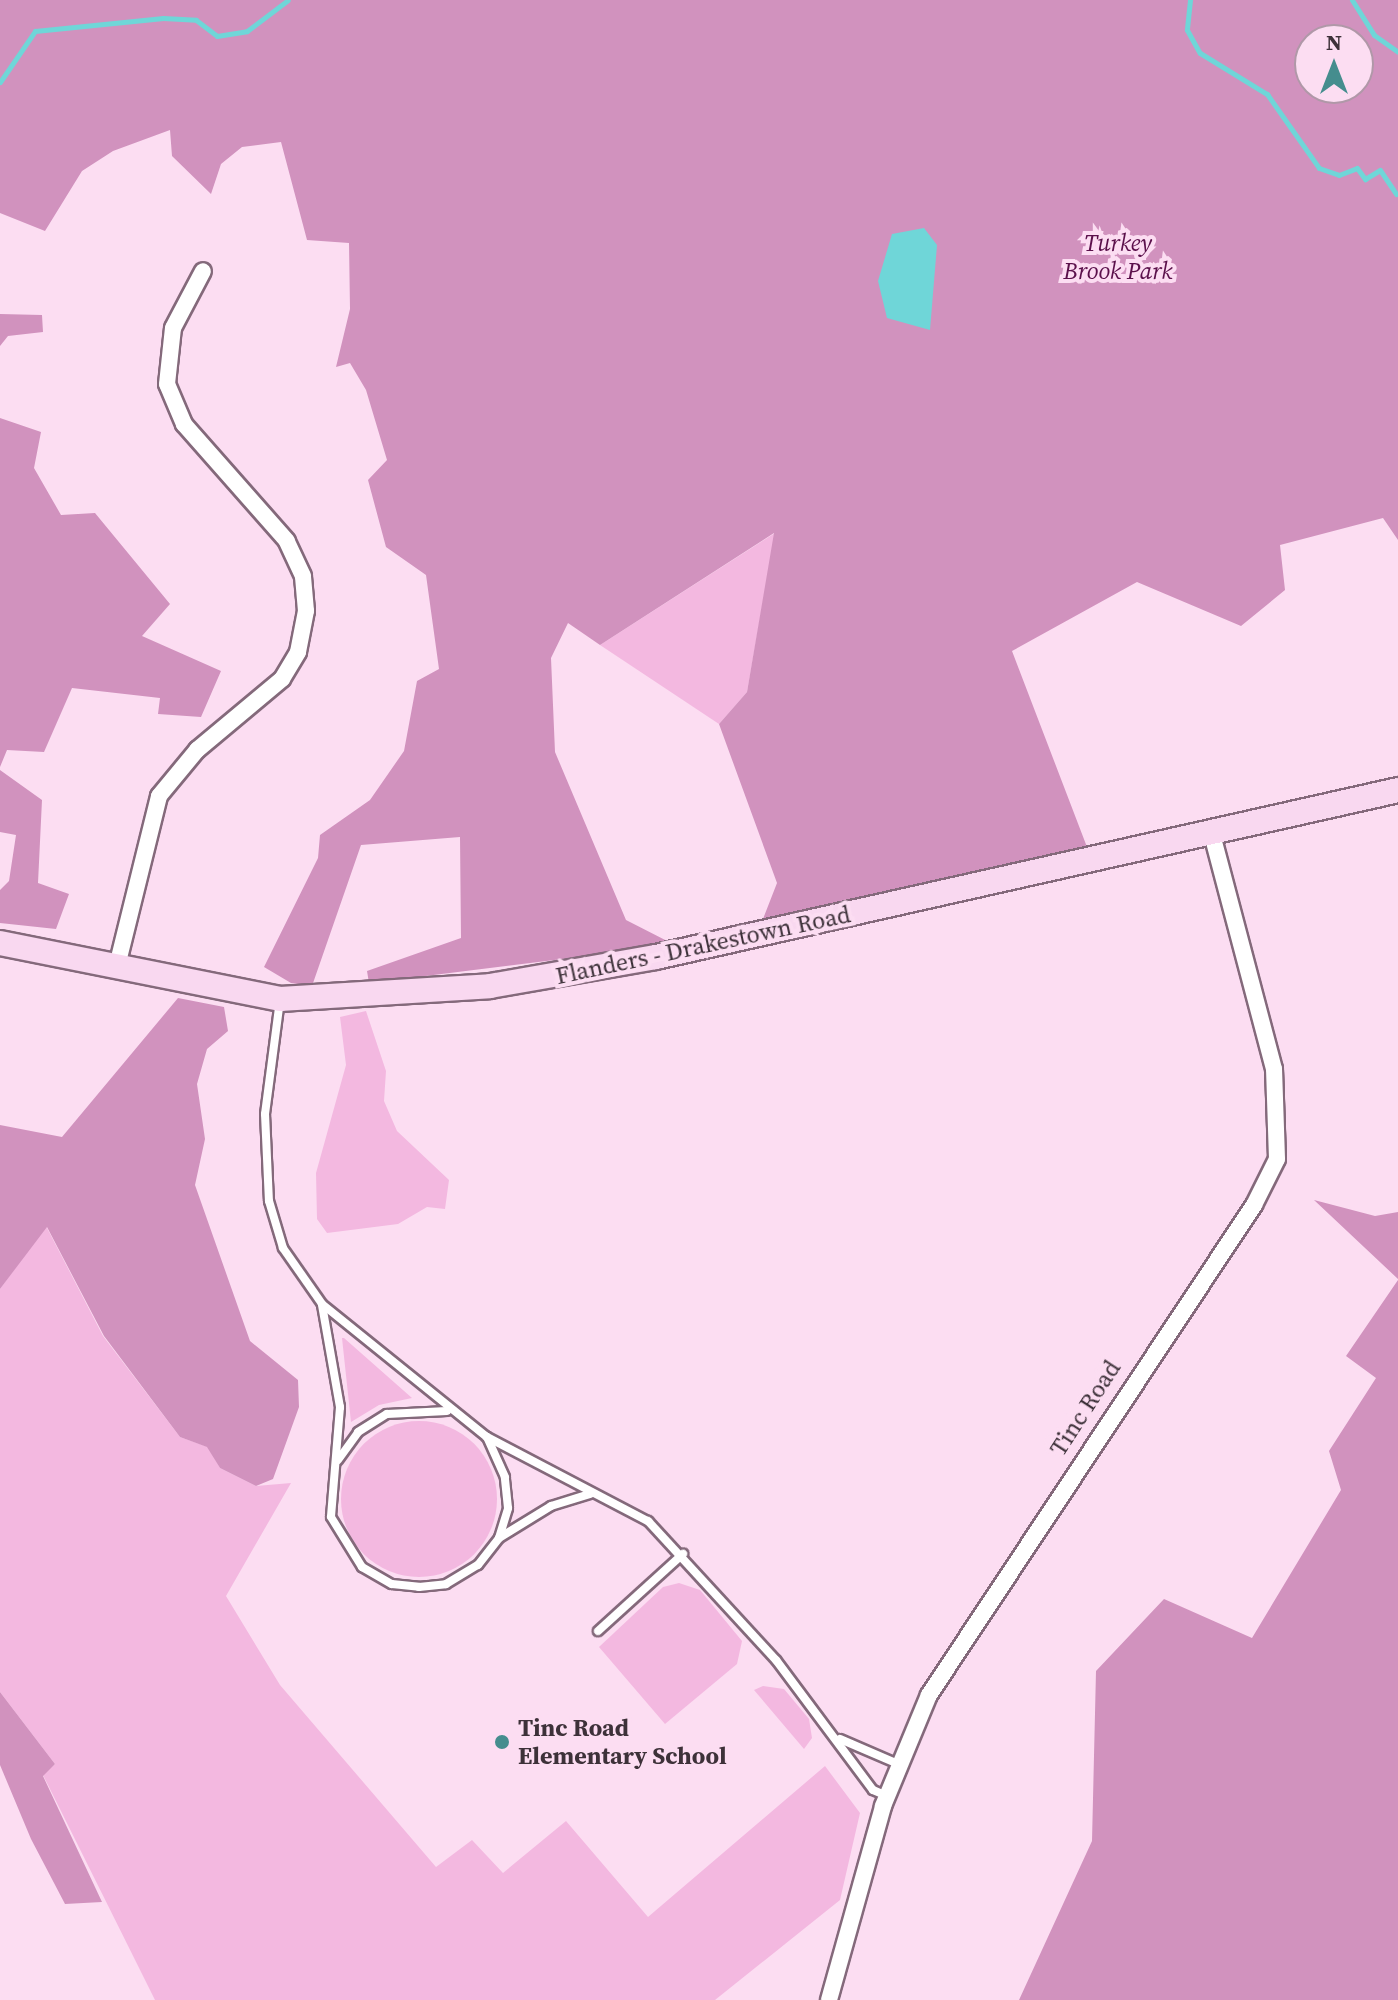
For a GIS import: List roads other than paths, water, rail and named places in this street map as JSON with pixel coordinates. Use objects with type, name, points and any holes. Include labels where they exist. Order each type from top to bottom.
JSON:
[{"type":"street","points":[[117,966],[159,796],[197,750],[282,679],[298,652],[306,611],[303,576],[287,541],[184,424],[167,384],[173,328],[203,271]]},
{"type":"street","name":"Flanders - Drakestown Road","points":[[0,943],[280,999],[360,998],[588,971],[1398,790]]},
{"type":"street","name":"Tinc Road","points":[[829,2000],[898,1764],[965,1636],[1254,1205],[1277,1159],[1274,1069],[1212,834]]},
{"type":"lane","points":[[280,999],[265,1114],[269,1201],[283,1248],[322,1304],[451,1412],[487,1437],[590,1494],[648,1521],[683,1554],[839,1739],[873,1790],[887,1796]]},
{"type":"lane","points":[[322,1304],[338,1383],[333,1525],[350,1554],[376,1577],[410,1587],[446,1584],[478,1565],[499,1538],[551,1506],[590,1494]]},
{"type":"lane","points":[[336,1465],[358,1432],[387,1414],[451,1412]]},
{"type":"lane","points":[[487,1437],[507,1487],[499,1538]]},
{"type":"lane","points":[[598,1631],[683,1554]]},
{"type":"lane","points":[[839,1739],[898,1764]]},
{"type":"water","points":[[924,228],[937,245],[930,330],[887,318],[878,281],[892,234]]},
{"type":"waterway","points":[[0,82],[35,31],[163,18],[196,20],[217,36],[247,31],[288,0]]},
{"type":"waterway","points":[[1190,0],[1187,30],[1200,53],[1267,94],[1319,168],[1339,175],[1357,168],[1365,179],[1380,170],[1396,194]]},
{"type":"waterway","points":[[1352,0],[1374,35],[1398,52]]},
{"type":"place","name":"Tinc Road Elementary School","points":[[502,1742]]},
{"type":"park label","name":"Turkey Brook Park","points":[[1118,257]]}]
